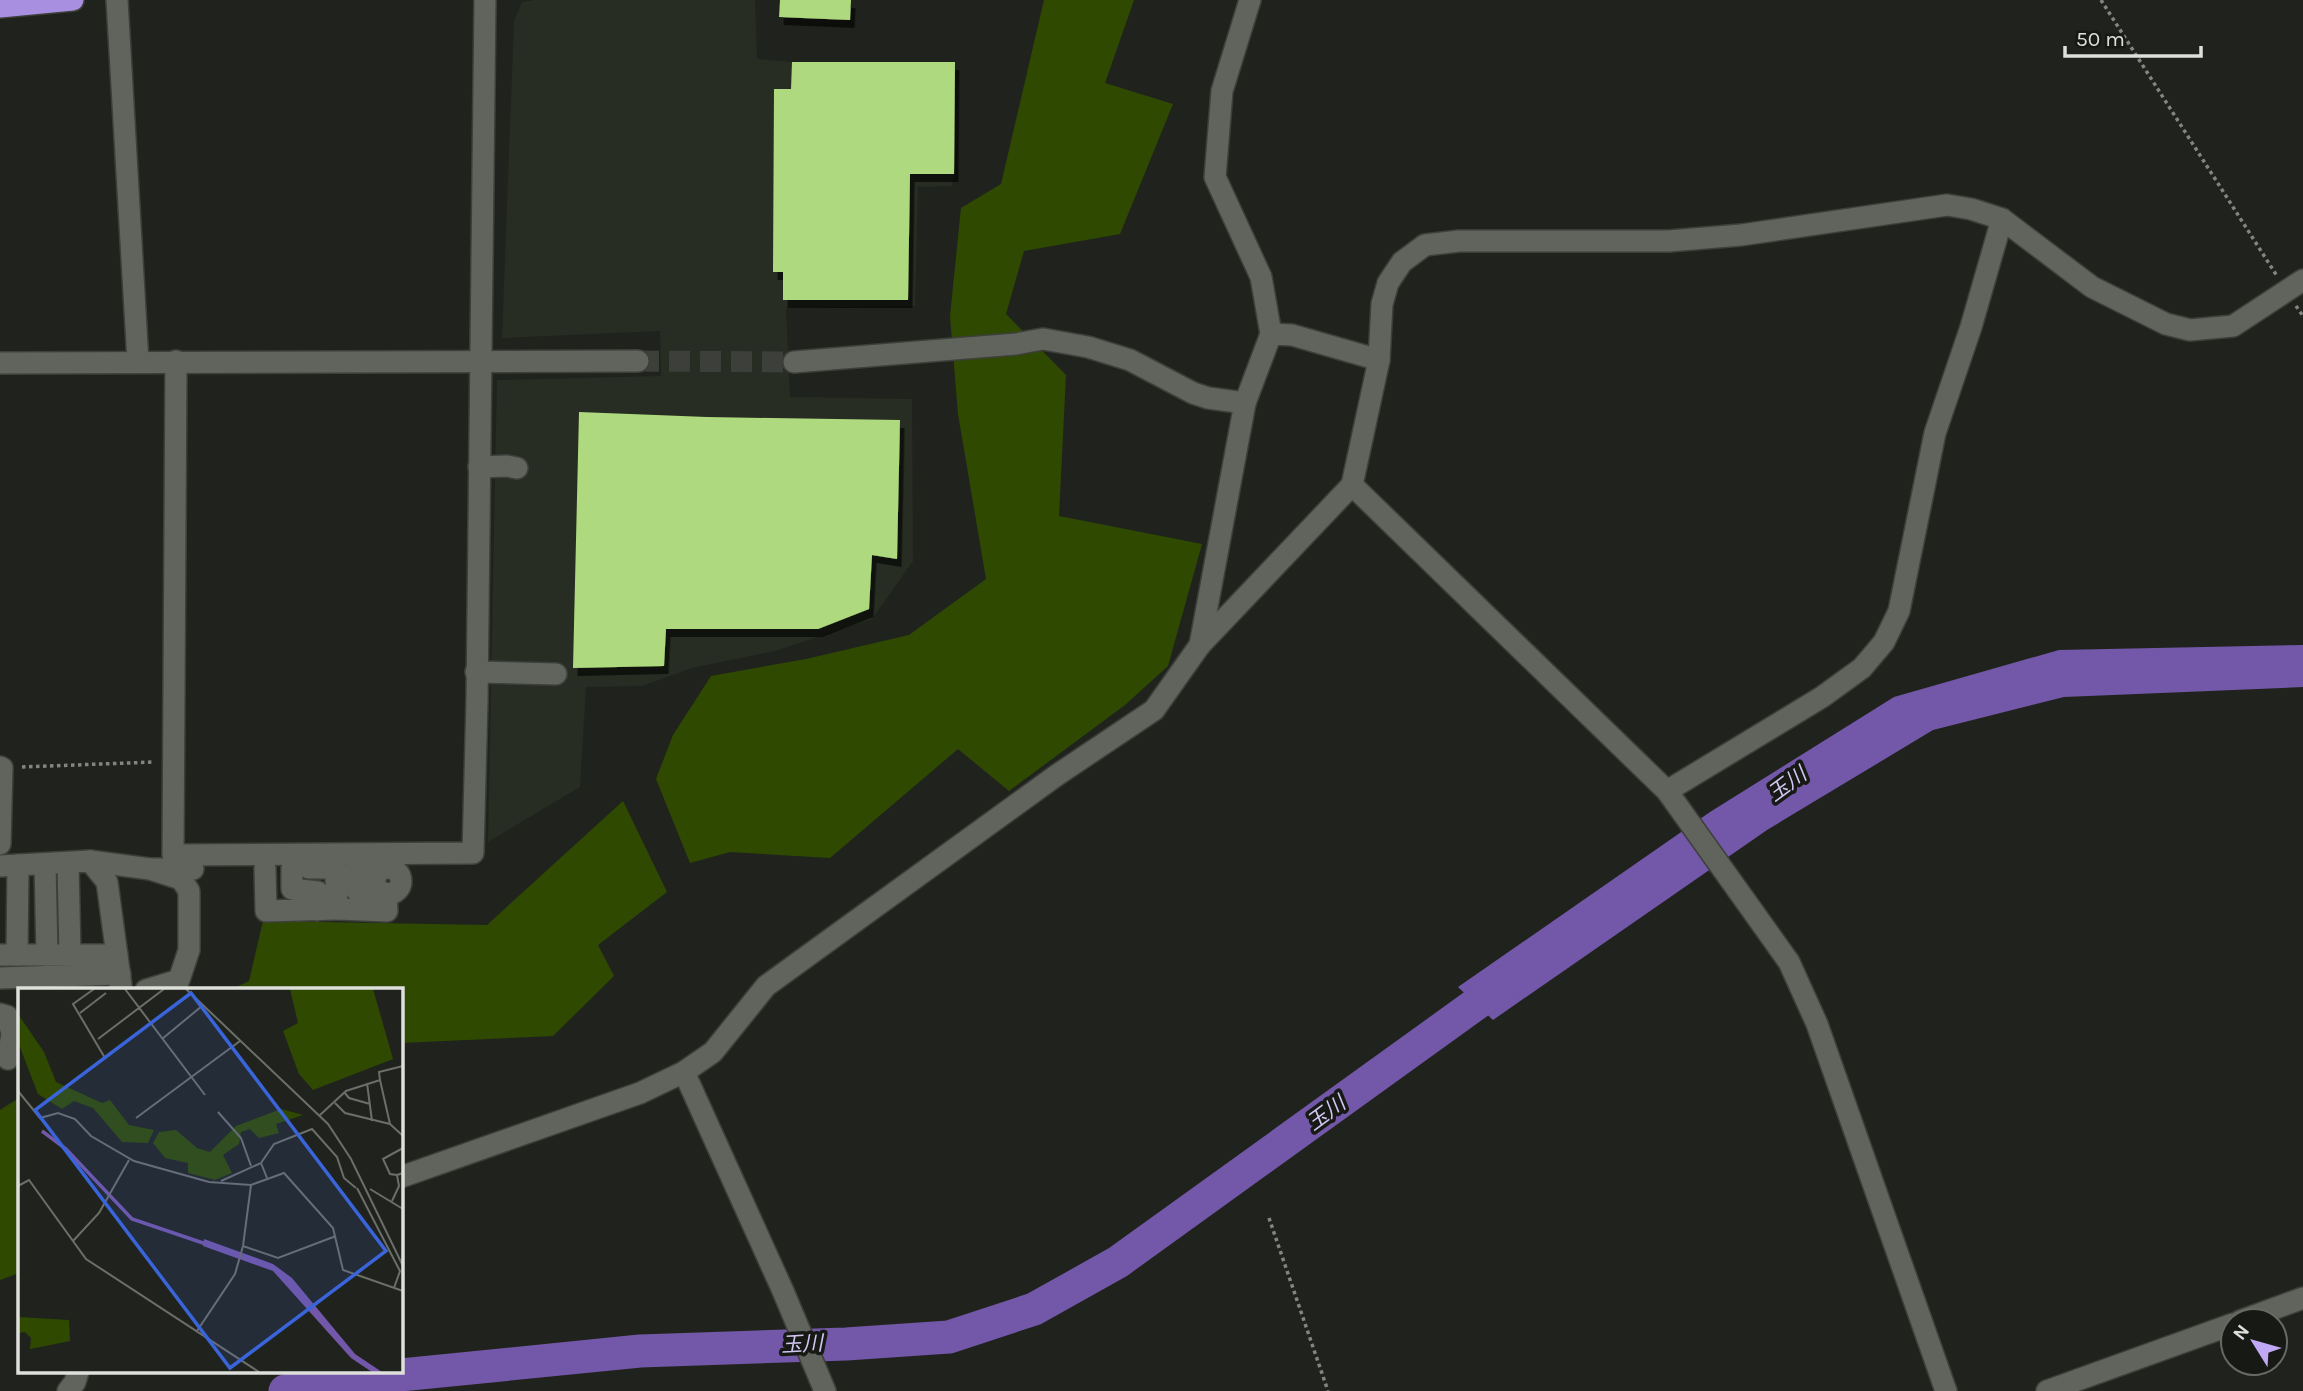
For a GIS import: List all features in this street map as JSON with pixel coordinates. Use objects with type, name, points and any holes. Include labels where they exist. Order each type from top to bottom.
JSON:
[{"type":"highway","points":[[0,7],[73,0]]},
{"type":"street","points":[[117,0],[138,362]]},
{"type":"street","points":[[176,361],[173,855],[473,853],[485,0]]},
{"type":"street","points":[[1200,645],[1245,403],[1271,334],[1261,277],[1215,177],[1222,91],[1250,0]]},
{"type":"street","points":[[402,1177],[640,1093],[684,1072],[713,1052],[766,986],[1057,775],[1154,710],[1200,645],[1352,485],[1379,360],[1382,304],[1388,283],[1402,262],[1424,245],[1459,241],[1681,240],[1741,235],[1947,205],[2002,219],[2092,287],[2166,324],[2190,330],[2233,326],[2295,285]]},
{"type":"street","points":[[1667,791],[1822,696],[1862,668],[1884,642],[1899,611],[1936,433],[1971,327],[2002,219]]},
{"type":"street","points":[[1271,334],[1292,335],[1379,360]]},
{"type":"street","points":[[794,362],[1016,344],[1042,339],[1088,347],[1130,359],[1193,393],[1245,403]]},
{"type":"street","points":[[0,363],[638,361]]},
{"type":"street","points":[[479,467],[517,468]]},
{"type":"street","points":[[1352,485],[1667,791],[1789,962],[1817,1024],[1946,1391]]},
{"type":"street","points":[[476,672],[556,674]]},
{"type":"street","points":[[0,829],[1,767]]},
{"type":"street","points":[[70,955],[79,862]]},
{"type":"street","points":[[79,862],[107,882],[118,973]]},
{"type":"street","points":[[118,973],[70,955],[9,955],[9,866],[79,862],[150,869],[265,868],[336,868],[364,884],[387,911],[265,911],[265,868]]},
{"type":"street","points":[[46,864],[47,955]]},
{"type":"street","points":[[292,868],[292,889],[318,892],[327,910]]},
{"type":"street","points":[[150,869],[181,879],[189,891],[189,950],[179,980],[153,988]]},
{"type":"street","points":[[327,910],[364,884]]},
{"type":"street","points":[[0,978],[118,973]]},
{"type":"street","points":[[0,1014],[6,1016],[12,1033],[9,1062]]},
{"type":"street","points":[[684,1072],[825,1391]]},
{"type":"street","points":[[2278,1307],[2303,1298]]},
{"type":"street","points":[[2047,1391],[2219,1329]]},
{"type":"street","points":[[68,1391],[77,1374]]},
{"type":"path","points":[[2101,0],[2295,285]]},
{"type":"path","points":[[1,767],[174,761]]},
{"type":"path","points":[[1269,1218],[1328,1391]]},
{"type":"shaded area","points":[[755,0],[757,59],[792,62],[955,62],[954,174],[952,186],[918,187],[915,306],[786,308],[790,397],[912,399],[913,561],[872,619],[775,651],[692,668],[642,686],[586,687],[580,787],[488,842],[497,380],[661,376],[660,331],[502,338],[514,21],[522,2]]},
{"type":"green space","points":[[1044,0],[1134,0],[1105,83],[1173,104],[1120,234],[1024,251],[1006,314],[1066,375],[1059,516],[1202,544],[1168,666],[1125,705],[1009,791],[958,749],[830,858],[730,852],[690,863],[656,779],[673,735],[711,676],[806,659],[909,635],[986,579],[958,414],[950,316],[961,208],[1001,184]]},
{"type":"green space","points":[[623,801],[667,892],[598,945],[614,976],[553,1036],[402,1043],[402,988],[234,988],[249,981],[263,921],[487,925]]},
{"type":"green space","points":[[18,1099],[18,1273],[0,1280],[0,1110]]},
{"type":"water","points":[[2303,645],[2303,687],[2064,697],[1933,730],[1767,830],[1493,1020],[1458,987],[1710,812],[1894,697],[2059,650]]},
{"type":"building","points":[[780,0],[851,0],[850,20],[779,17]]},
{"type":"building","points":[[792,62],[955,62],[954,174],[910,174],[908,300],[783,300],[783,272],[773,272],[774,89],[791,89]]},
{"type":"building","points":[[579,412],[900,420],[897,559],[872,555],[869,609],[818,629],[666,629],[664,666],[573,668]]},
{"type":"waterway","name":"玉川","points":[[285,1391],[351,1380],[640,1351],[846,1344],[949,1337],[1034,1309],[1118,1262],[1512,978]]},
{"type":"tunnel","points":[[638,361],[794,362]]}]
